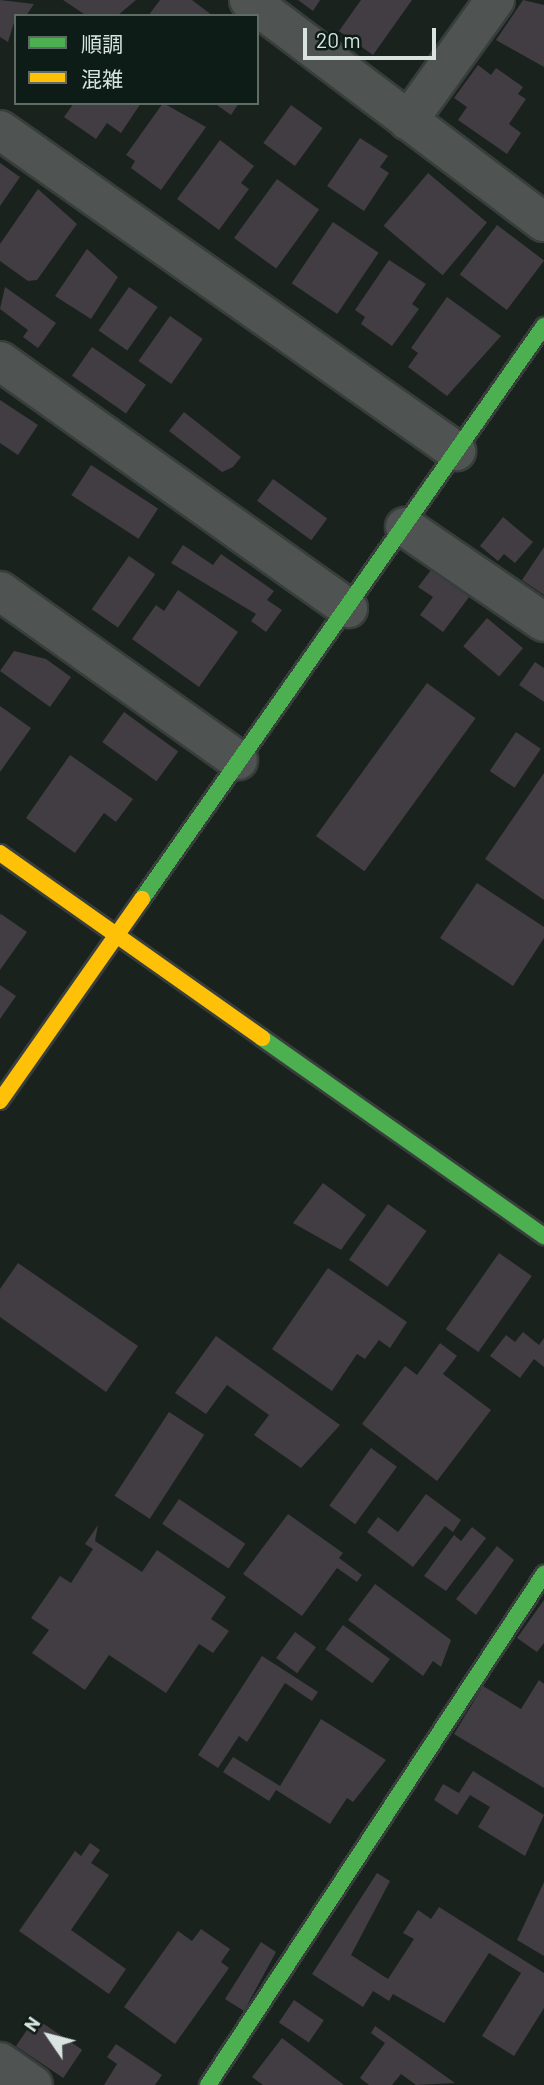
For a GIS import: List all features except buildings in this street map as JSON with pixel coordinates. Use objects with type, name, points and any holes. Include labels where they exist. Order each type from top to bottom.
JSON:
[{"type":"street","points":[[249,0],[544,222]]},
{"type":"street","points":[[408,121],[495,0]]},
{"type":"street","points":[[0,130],[456,451]]},
{"type":"street","points":[[0,1101],[114,930],[348,608],[544,326]]},
{"type":"street","points":[[0,361],[348,608]]},
{"type":"street","points":[[405,527],[544,622]]},
{"type":"street","points":[[0,591],[238,760]]},
{"type":"street","points":[[0,853],[114,930],[544,1236]]},
{"type":"street","points":[[208,2085],[544,1574]]},
{"type":"street","points":[[0,2062],[33,2085]]},
{"type":"traffic: fast","points":[[142,899],[544,326]]},
{"type":"traffic: fast","points":[[262,1038],[544,1236]]},
{"type":"traffic: fast","points":[[208,2085],[544,1574]]},
{"type":"traffic: slow","points":[[0,853],[262,1038]]},
{"type":"traffic: slow","points":[[0,1101],[142,899]]}]
